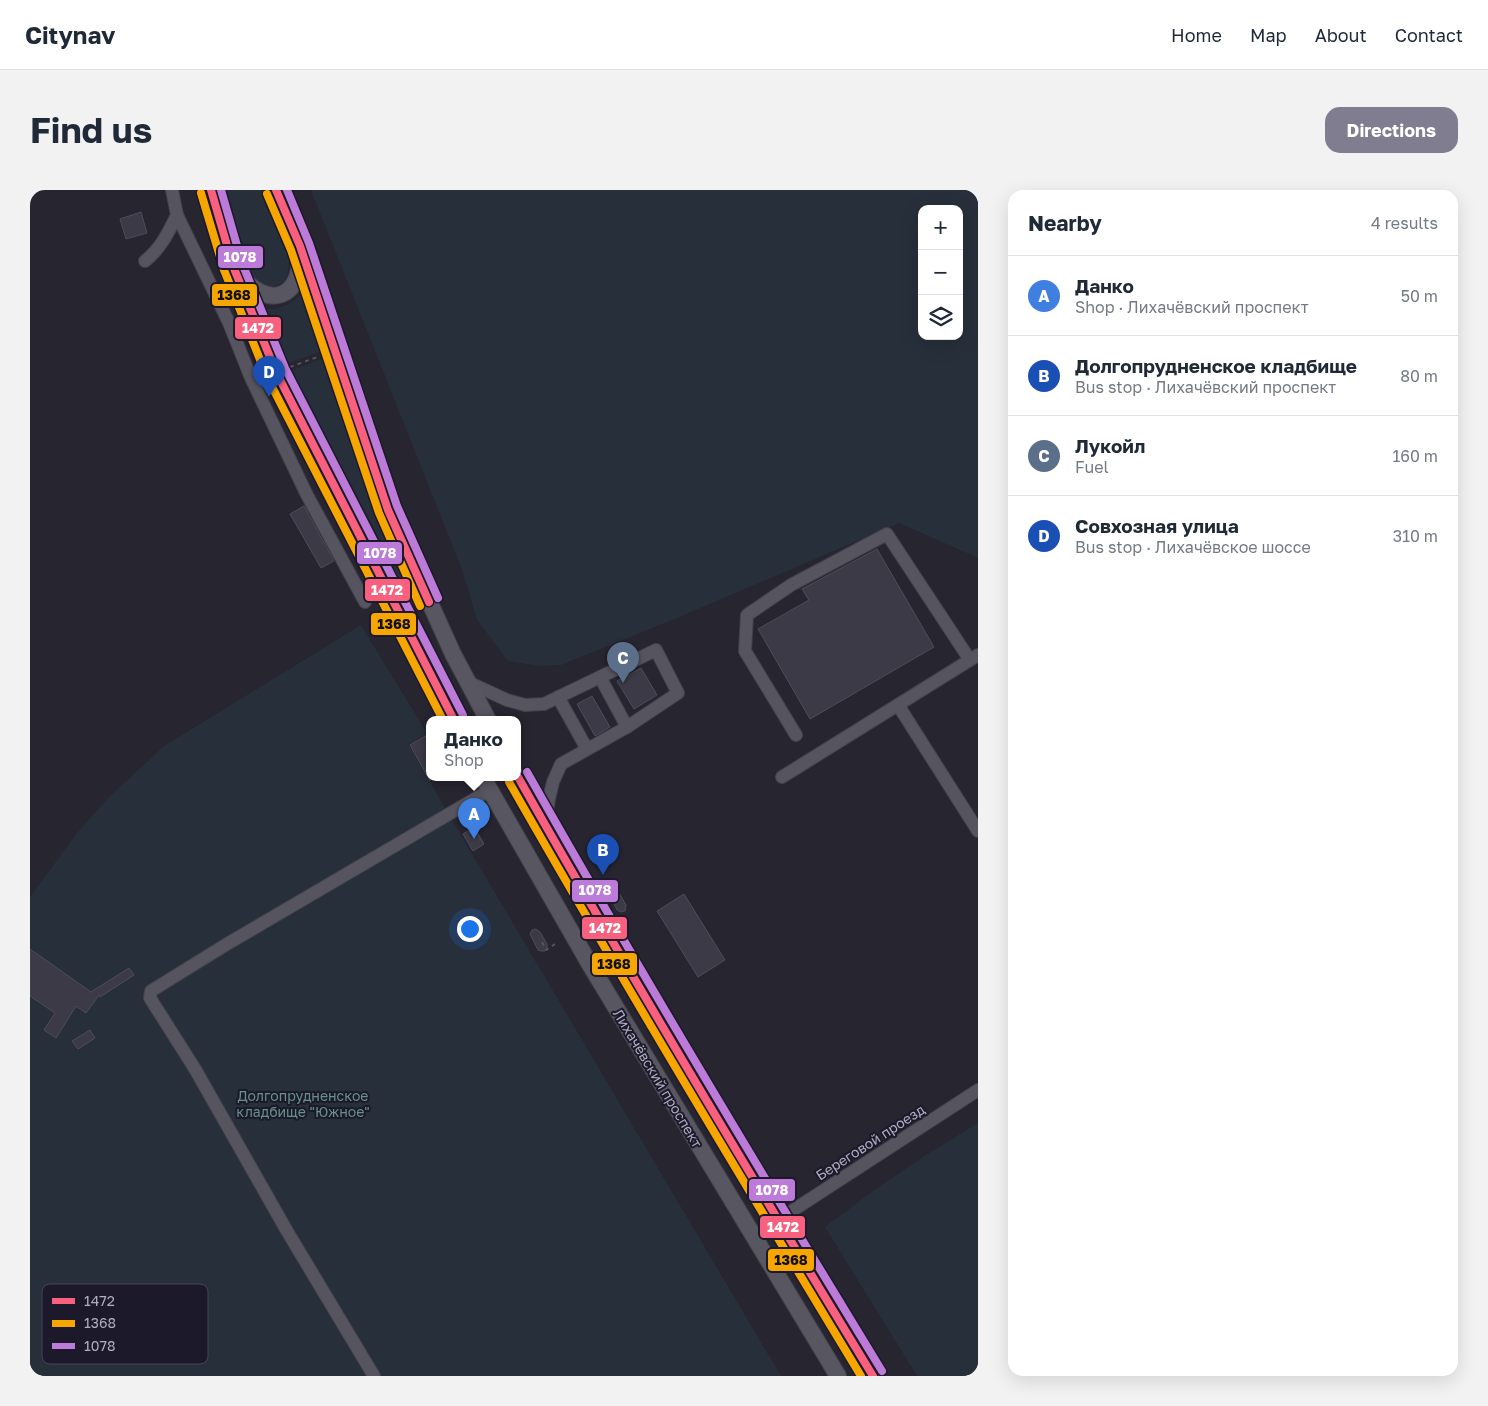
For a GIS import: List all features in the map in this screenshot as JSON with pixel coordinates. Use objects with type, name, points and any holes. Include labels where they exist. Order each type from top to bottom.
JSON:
[{"type":"main road","points":[[211,190],[233,266],[276,372],[452,716]]},
{"type":"main road","points":[[276,190],[300,246],[388,510],[453,654],[486,716]]},
{"type":"main road","points":[[233,266],[253,289],[270,296],[279,295],[287,292],[298,277],[301,266],[300,246]]},
{"type":"main road","points":[[521,781],[586,897],[873,1376]]},
{"type":"main road","name":"Лихачёвский проспект","points":[[487,784],[589,963],[838,1376]]},
{"type":"street","points":[[172,190],[177,215],[229,322],[251,378],[303,486],[365,602]]},
{"type":"street","points":[[145,261],[162,244],[177,215]]},
{"type":"street","points":[[782,777],[974,658],[887,534],[792,585],[747,615],[745,651],[796,735]]},
{"type":"street","points":[[468,682],[507,700],[524,705],[544,704],[656,650],[678,693],[627,727],[561,764],[553,782],[547,812],[551,833]]},
{"type":"street","points":[[600,677],[627,727]]},
{"type":"street","points":[[558,697],[587,749]]},
{"type":"street","points":[[898,705],[978,831]]},
{"type":"street","points":[[374,1376],[287,1231],[195,1069],[150,998],[150,991],[487,784]]},
{"type":"street","name":"Береговой проезд","points":[[778,1220],[978,1090]]},
{"type":"path","points":[[286,368],[323,355]]},
{"type":"path","points":[[603,896],[610,892],[614,900]]},
{"type":"path","points":[[542,942],[546,950],[555,944]]},
{"type":"green space","points":[[223,190],[263,190],[288,256],[287,275],[281,284],[262,287],[247,272]]},
{"type":"green space","points":[[311,190],[978,190],[978,558],[899,523],[677,618],[561,665],[539,666],[508,661],[477,620],[463,572]]},
{"type":"green space","points":[[304,291],[322,351],[284,365],[261,309],[274,309],[285,306]]},
{"type":"green space","points":[[323,358],[379,513],[419,608],[412,611],[288,372]]},
{"type":"green space","name":"Долгопрудненское кладбище \"Южное\"","points":[[361,625],[426,731],[426,734],[409,745],[426,775],[426,781],[430,781],[781,1376],[30,1376],[30,897],[77,833],[109,797],[164,746]]},
{"type":"green space","points":[[978,1123],[978,1376],[917,1376],[825,1227],[873,1191]]},
{"type":"building","points":[[141,212],[147,233],[126,239],[120,219]]},
{"type":"building","points":[[304,506],[334,561],[321,568],[290,514]]},
{"type":"building","points":[[877,549],[934,647],[810,719],[758,629],[809,600],[802,589]]},
{"type":"building","points":[[641,668],[657,695],[634,709],[617,681]]},
{"type":"building","points":[[592,696],[610,727],[595,736],[577,704]]},
{"type":"building","points":[[426,736],[426,774],[410,745]]},
{"type":"building","points":[[474,827],[484,844],[473,851],[463,834]]},
{"type":"building","points":[[612,890],[616,890],[619,893],[626,905],[625,911],[617,910],[609,894]]},
{"type":"building","points":[[684,894],[725,960],[698,977],[657,911]]},
{"type":"building","points":[[536,929],[547,944],[545,951],[538,950],[530,934],[532,930]]},
{"type":"building","points":[[30,949],[91,992],[129,968],[134,975],[100,997],[99,995],[86,1013],[76,1006],[56,1038],[44,1030],[55,1013],[30,996]]},
{"type":"building","points":[[90,1030],[95,1038],[78,1049],[72,1041]]},
{"type":"transit line","name":"1472","points":[[211,190],[233,266],[276,372],[452,716]]},
{"type":"transit line","name":"1078","points":[[221,190],[242,263],[285,368],[463,715]]},
{"type":"transit line","name":"1472","points":[[276,190],[300,246],[388,510],[429,602]]},
{"type":"transit line","name":"1078","points":[[287,190],[309,243],[397,506],[438,598]]},
{"type":"transit line","name":"1368","points":[[201,193],[224,270],[267,377],[441,716]]},
{"type":"transit line","name":"1368","points":[[267,194],[291,250],[379,513],[420,606]]},
{"type":"transit line","name":"1078","points":[[527,772],[702,1073],[882,1371]]},
{"type":"transit line","name":"1472","points":[[520,781],[693,1078],[873,1376]]},
{"type":"transit line","name":"1368","points":[[509,782],[639,1006],[861,1376]]},
{"type":"place","name":"Совхозная улица","points":[[269,397]]},
{"type":"place","name":"Лукойл","points":[[623,683]]},
{"type":"place","name":"Данко","points":[[474,839]]},
{"type":"place","name":"Долгопрудненское кладбище","points":[[603,875]]}]
